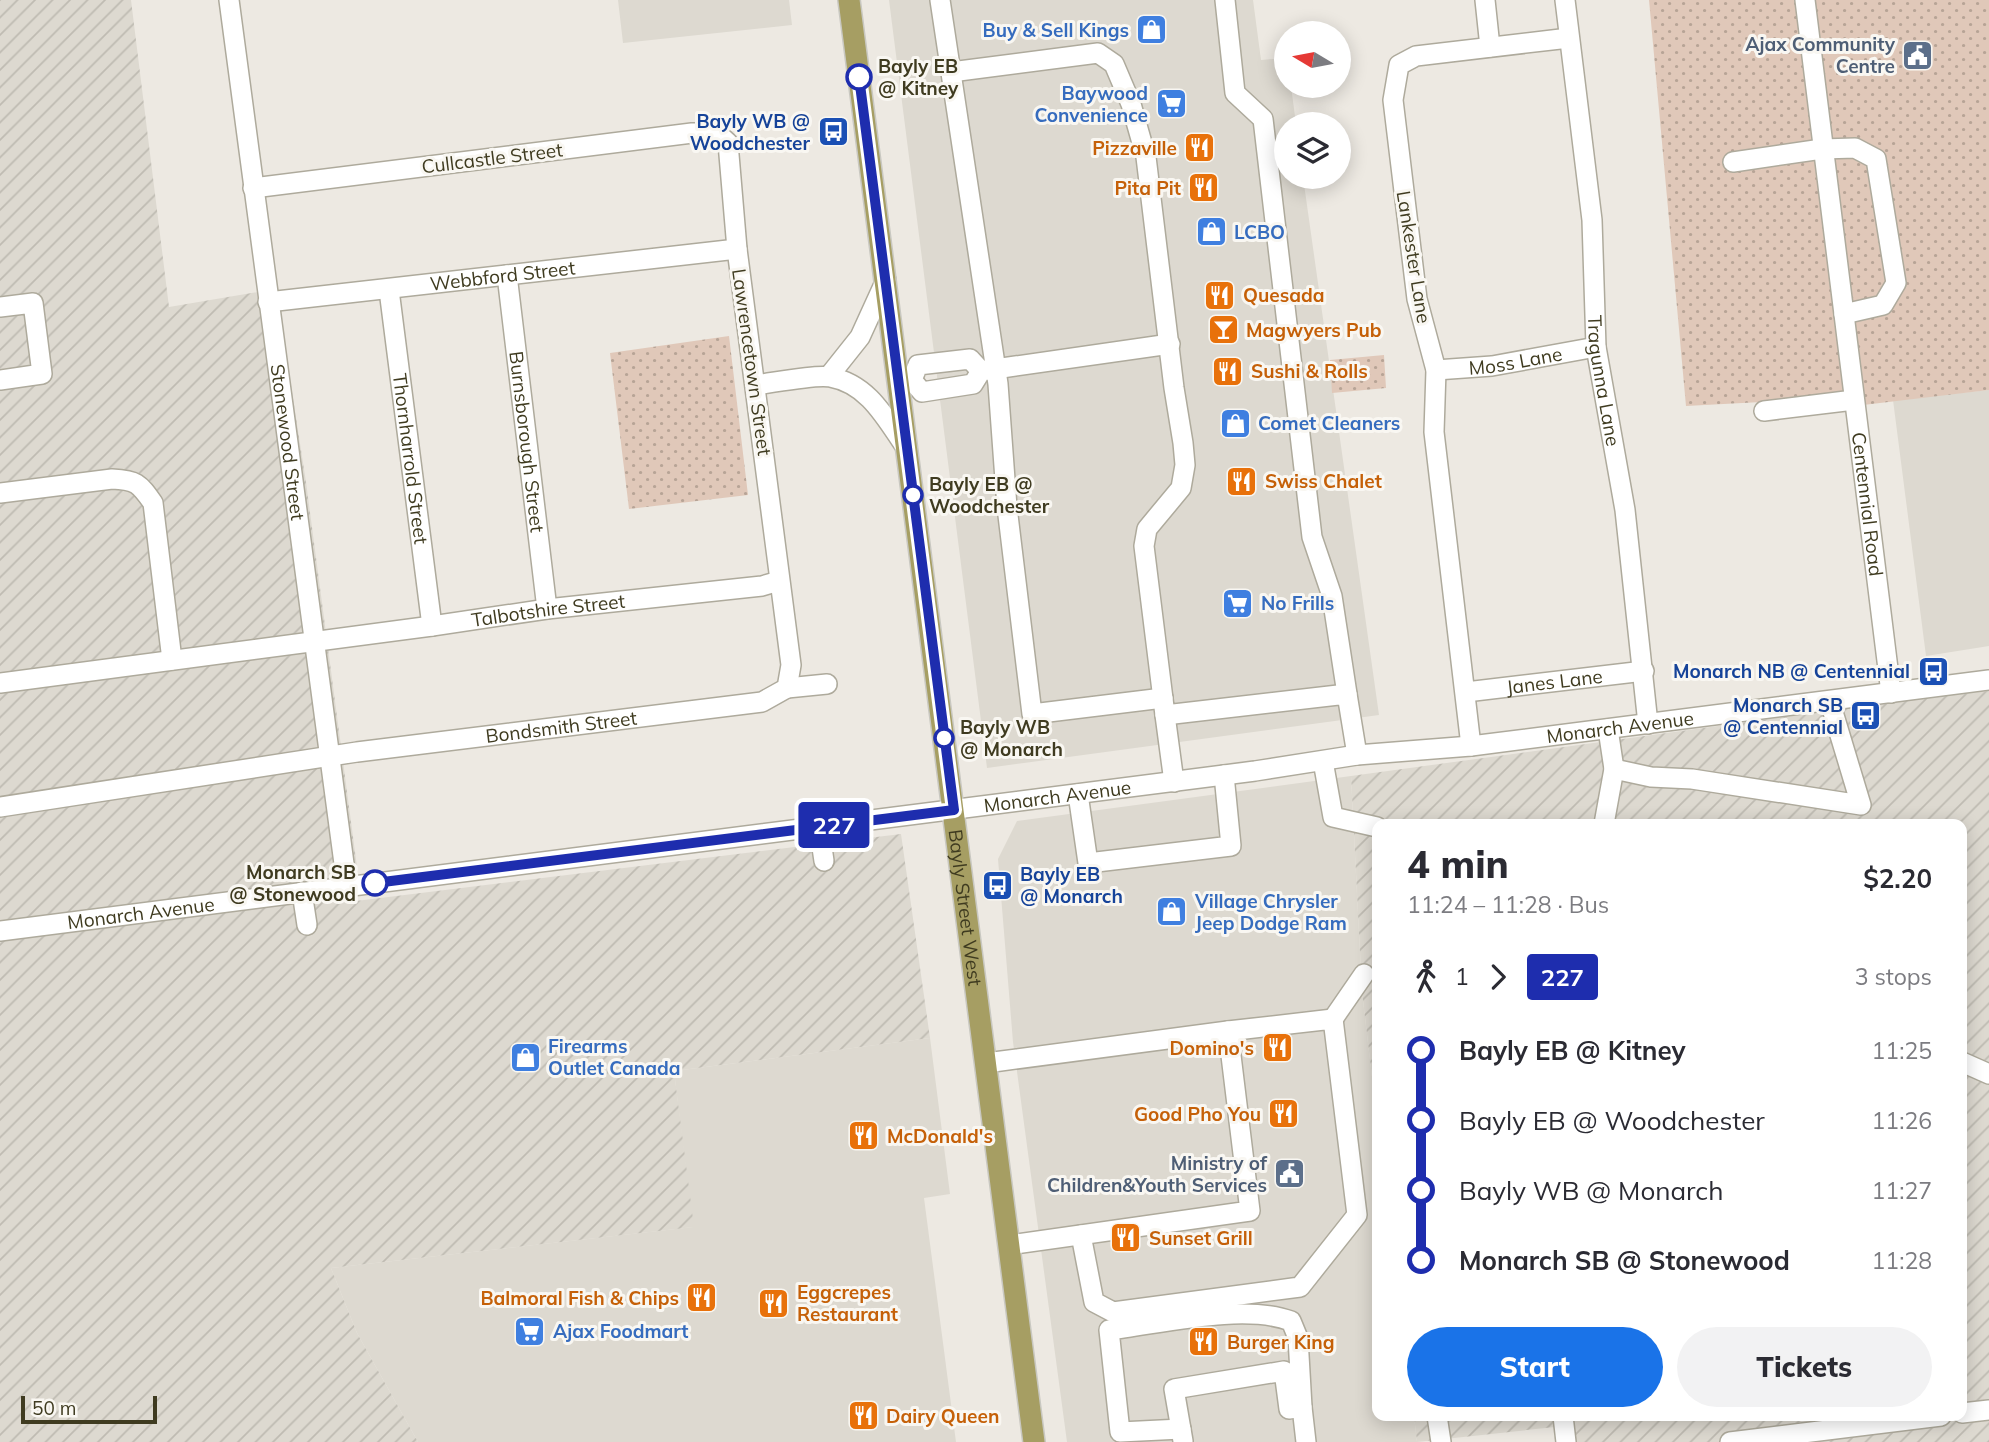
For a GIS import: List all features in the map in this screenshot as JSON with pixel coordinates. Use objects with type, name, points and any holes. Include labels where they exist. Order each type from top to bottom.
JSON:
[{"type":"main road","name":"Bayly Street West","points":[[849,0],[886,280],[905,381],[906,449],[1034,1442]]},
{"type":"street","name":"Stonewood Street","points":[[229,0],[347,886]]},
{"type":"street","points":[[940,0],[1032,714],[1347,694]]},
{"type":"street","points":[[1225,0],[1235,93],[1263,119],[1312,537],[1332,596],[1357,755]]},
{"type":"street","points":[[1485,0],[1490,47]]},
{"type":"street","name":"Tragunna Lane","points":[[1565,0],[1592,220],[1596,348],[1625,510],[1648,724]]},
{"type":"street","name":"Centennial Road","points":[[1805,0],[1891,693]]},
{"type":"street","name":"Lankester Lane","points":[[1471,746],[1434,432],[1436,370],[1418,299],[1393,100],[1399,65],[1416,56],[1569,38]]},
{"type":"street","points":[[951,72],[1098,52],[1114,64],[1131,104],[1146,157],[1185,465],[1181,488],[1147,529],[1144,546],[1174,782]]},
{"type":"street","name":"Cullcastle Street","points":[[253,188],[692,133],[717,133],[728,143]]},
{"type":"street","name":"Lawrencetown Street","points":[[728,143],[737,249],[779,581]]},
{"type":"street","points":[[1733,162],[1822,149],[1856,148],[1875,159],[1896,283],[1883,305],[1844,314]]},
{"type":"street","name":"Webbford Street","points":[[268,302],[737,249]]},
{"type":"street","name":"Burnsborough Street","points":[[507,275],[547,609]]},
{"type":"street","points":[[829,376],[860,337],[886,280]]},
{"type":"street","name":"Thornharrold Street","points":[[389,290],[432,626]]},
{"type":"street","points":[[0,307],[33,303],[42,374],[0,380]]},
{"type":"street","points":[[905,381],[918,365],[930,363],[970,359],[988,370],[1170,344]]},
{"type":"street","name":"Moss Lane","points":[[1436,370],[1492,366],[1596,348]]},
{"type":"street","points":[[755,385],[829,376],[857,387],[875,401],[906,449]]},
{"type":"street","points":[[1764,411],[1854,400]]},
{"type":"street","points":[[0,493],[112,479],[131,480],[144,490],[153,503],[172,660]]},
{"type":"street","points":[[779,581],[790,665],[787,688]]},
{"type":"street","name":"Talbotshire Street","points":[[0,682],[547,609],[762,586],[779,581]]},
{"type":"street","name":"Janes Lane","points":[[1466,692],[1644,671]]},
{"type":"street","name":"Monarch Avenue","points":[[0,931],[1174,782],[1357,755],[1471,746],[1989,680]]},
{"type":"street","name":"Bondsmith Street","points":[[0,807],[331,756],[762,702],[787,688],[827,684]]},
{"type":"street","points":[[1614,769],[1651,777],[1692,779],[1861,805],[1830,702]]},
{"type":"street","points":[[1605,819],[1614,769],[1608,729]]},
{"type":"street","points":[[1324,761],[1333,817],[1372,826]]},
{"type":"street","points":[[1079,794],[1088,863],[1231,846],[1224,775]]},
{"type":"street","points":[[820,827],[824,861]]},
{"type":"street","points":[[302,892],[307,925]]},
{"type":"street","points":[[1081,1235],[1094,1301],[1114,1312],[1300,1287],[1357,1215],[1334,1020],[1363,974]]},
{"type":"street","points":[[986,1063],[1334,1020]]},
{"type":"street","points":[[1009,1245],[1250,1211],[1228,1031]]},
{"type":"street","points":[[1967,1064],[1989,1073]]},
{"type":"street","points":[[1302,1407],[1289,1409],[1284,1371],[1174,1389],[1182,1436],[1120,1432],[1109,1330],[1220,1315],[1278,1316],[1290,1321],[1298,1338],[1306,1442]]},
{"type":"street","points":[[1967,1412],[1989,1410]]},
{"type":"street","points":[[1438,1421],[1441,1442]]},
{"type":"street","points":[[1564,1421],[1566,1442]]},
{"type":"street","points":[[1730,1442],[1873,1421]]},
{"type":"shaded area","points":[[0,0],[131,0],[169,307],[276,289],[306,482],[357,867],[356,901],[901,834],[930,1038],[674,1071],[694,1227],[331,1268],[357,1333],[418,1442],[0,1442]]},
{"type":"shaded area","points":[[618,0],[789,0],[792,25],[623,43]]},
{"type":"shaded area","points":[[889,0],[1253,0],[1261,60],[1274,59],[1274,98],[1293,98],[1294,112],[1274,112],[1274,189],[1305,189],[1379,715],[987,768]]},
{"type":"shaded area","points":[[1649,0],[1989,0],[1989,390],[1838,408],[1836,398],[1686,406]]},
{"type":"shaded area","points":[[729,336],[748,495],[629,509],[610,353]]},
{"type":"shaded area","points":[[1384,355],[1386,388],[1332,393],[1330,360]]},
{"type":"shaded area","points":[[1989,390],[1989,646],[1926,656],[1893,400]]},
{"type":"shaded area","points":[[1989,691],[1989,1442],[1567,1442],[1564,1426],[1417,1442],[1415,1421],[1967,1421],[1967,819],[1372,819],[1372,1077],[1362,992],[1351,776]]},
{"type":"shaded area","points":[[1351,776],[1362,992],[1372,1077],[1372,1421],[1415,1421],[1417,1442],[1067,1442],[1013,1042],[998,859],[1017,821]]},
{"type":"shaded area","points":[[930,1038],[950,1194],[924,1198],[956,1442],[418,1442],[357,1333],[331,1268],[693,1227],[674,1071]]},
{"type":"bus line","name":"227","points":[[375,883],[954,810],[859,77]]},
{"type":"place","name":"Buy & Sell Kings","points":[[1152,30]]},
{"type":"place","name":"Ajax Community Centre","points":[[1918,55]]},
{"type":"place","name":"Bayly EB @ Kitney","points":[[859,77]]},
{"type":"place","name":"Baywood Convenience","points":[[1171,104]]},
{"type":"place","name":"Bayly WB @ Woodchester","points":[[833,132]]},
{"type":"place","name":"Pizzaville","points":[[1200,148]]},
{"type":"place","name":"Pita Pit","points":[[1204,188]]},
{"type":"place","name":"LCBO","points":[[1211,232]]},
{"type":"place","name":"Quesada","points":[[1220,295]]},
{"type":"place","name":"Magwyers Pub","points":[[1223,330]]},
{"type":"place","name":"Sushi & Rolls","points":[[1228,371]]},
{"type":"place","name":"Comet Cleaners","points":[[1235,423]]},
{"type":"place","name":"Swiss Chalet","points":[[1242,481]]},
{"type":"place","name":"Bayly EB @ Woodchester","points":[[913,495]]},
{"type":"place","name":"No Frills","points":[[1238,603]]},
{"type":"place","name":"Monarch NB @ Centennial","points":[[1933,671]]},
{"type":"place","name":"Monarch SB @ Centennial","points":[[1866,716]]},
{"type":"place","name":"Bayly WB @ Monarch","points":[[944,738]]},
{"type":"place","name":"Monarch SB @ Stonewood","points":[[375,883]]},
{"type":"place","name":"Bayly EB @ Monarch","points":[[997,885]]},
{"type":"place","name":"Village Chrysler Jeep Dodge Ram","points":[[1172,912]]},
{"type":"place","name":"Domino's","points":[[1277,1048]]},
{"type":"place","name":"Firearms Outlet Canada","points":[[525,1057]]},
{"type":"place","name":"Good Pho You","points":[[1284,1114]]},
{"type":"place","name":"McDonald's","points":[[864,1136]]},
{"type":"place","name":"Ministry of Children&Youth Services","points":[[1290,1174]]},
{"type":"place","name":"Sunset Grill","points":[[1126,1238]]},
{"type":"place","name":"Balmoral Fish & Chips","points":[[702,1298]]},
{"type":"place","name":"Eggcrepes Restaurant","points":[[774,1303]]},
{"type":"place","name":"Ajax Foodmart","points":[[530,1331]]},
{"type":"place","name":"Burger King","points":[[1204,1342]]},
{"type":"place","name":"Dairy Queen","points":[[863,1416]]}]
